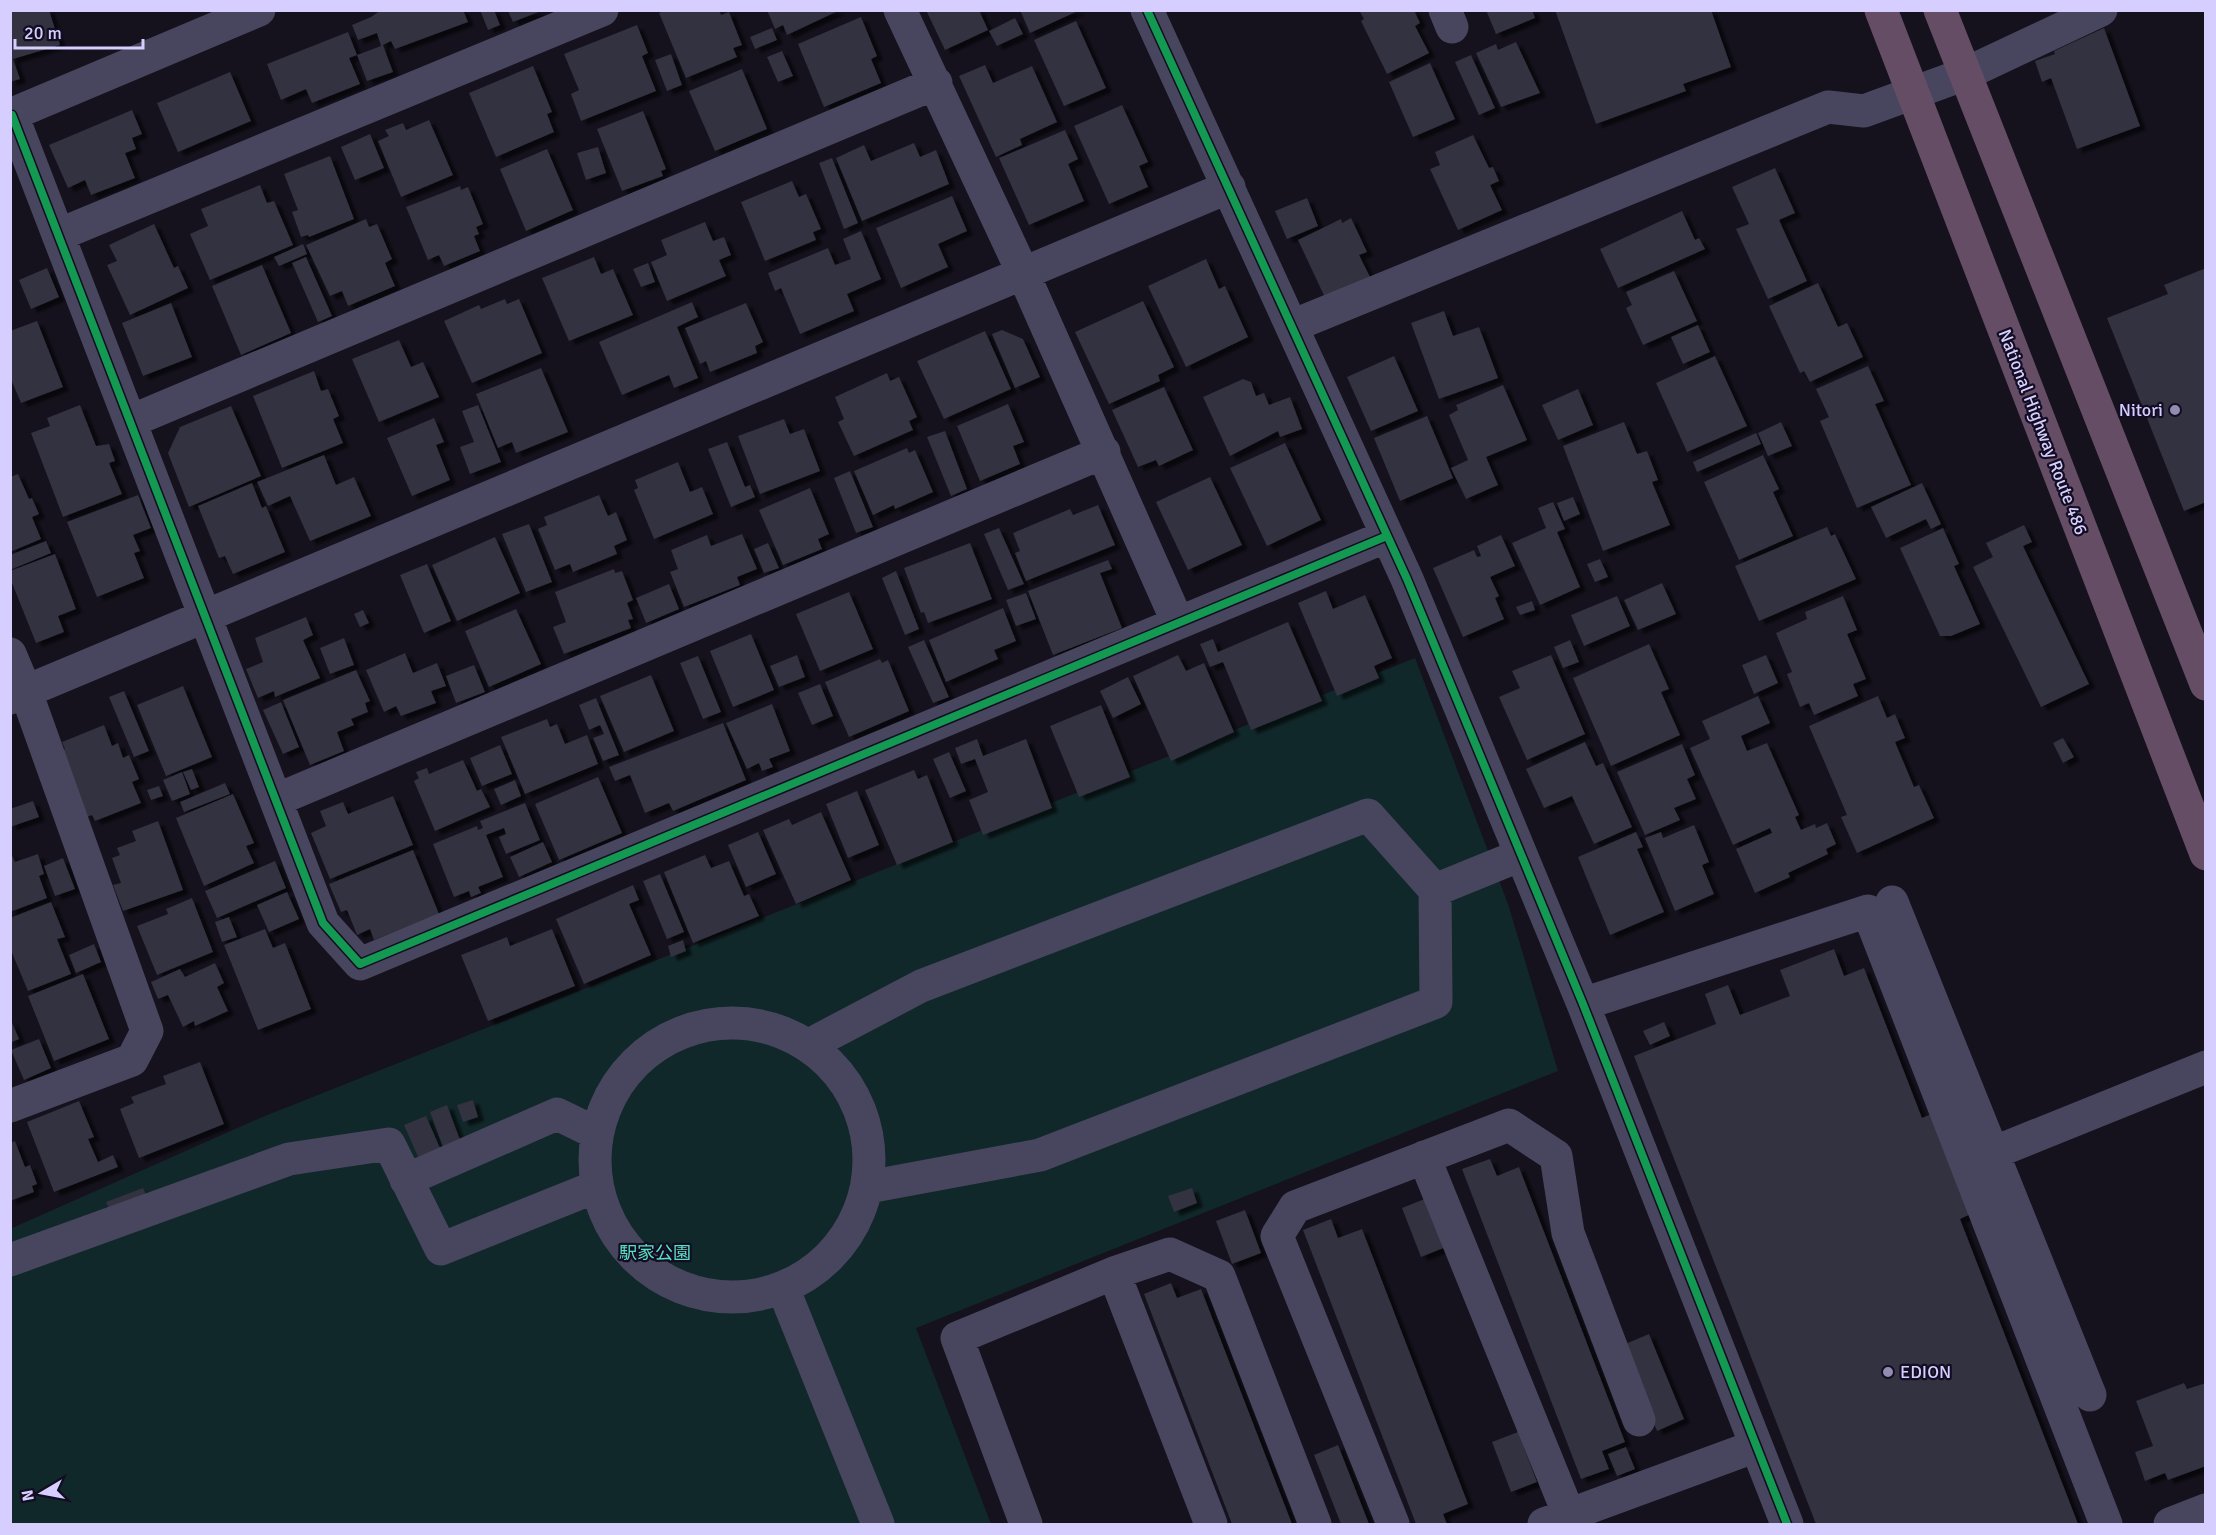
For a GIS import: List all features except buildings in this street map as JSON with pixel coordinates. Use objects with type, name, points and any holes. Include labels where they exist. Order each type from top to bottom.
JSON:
[{"type":"highway","name":"National Highway Route 486","points":[[1881,10],[2205,854]]},
{"type":"highway","points":[[1940,10],[2205,684]]},
{"type":"street","points":[[259,10],[11,115],[323,923],[360,964],[1388,537]]},
{"type":"street","points":[[58,235],[602,10]]},
{"type":"street","points":[[900,10],[1023,273],[1178,623]]},
{"type":"street","points":[[1147,10],[1407,579],[1583,1004],[1787,1524]]},
{"type":"street","points":[[1292,326],[1828,107],[1864,111],[1965,74],[2102,10]]},
{"type":"street","points":[[131,421],[936,83]]},
{"type":"street","points":[[18,695],[1229,187]]},
{"type":"street","points":[[276,800],[1104,452]]},
{"type":"street","points":[[10,654],[18,695],[147,1030],[132,1060],[10,1106]]},
{"type":"street","points":[[809,1045],[921,986],[1368,815],[1435,890],[1436,1002],[1040,1155],[868,1187]]},
{"type":"street","points":[[1435,890],[1521,855]]},
{"type":"street","points":[[1892,902],[2106,1524]]},
{"type":"street","points":[[1583,1004],[1868,911],[2090,1395]]},
{"type":"street","points":[[705,1024],[759,1024],[809,1045],[847,1083],[868,1133],[868,1187],[847,1238],[809,1276],[759,1297],[705,1297],[655,1276],[616,1238],[595,1187],[596,1133],[616,1083],[655,1044],[705,1024]]},
{"type":"street","points":[[1980,1158],[2205,1067]]},
{"type":"street","points":[[406,1180],[557,1114],[596,1133]]},
{"type":"street","points":[[1393,1524],[1277,1236],[1295,1207],[1509,1125],[1556,1156],[1568,1233],[1640,1420]]},
{"type":"street","points":[[10,1260],[289,1160],[389,1144],[441,1249],[595,1187]]},
{"type":"street","points":[[1424,1157],[1557,1520],[1756,1446]]},
{"type":"street","points":[[1026,1524],[957,1338],[1114,1273],[1170,1254],[1219,1275],[1315,1524]]},
{"type":"street","points":[[1114,1273],[1211,1524]]},
{"type":"street","points":[[783,1288],[878,1524]]},
{"type":"street","points":[[2170,1524],[2205,1510]]},
{"type":"green space","name":"駅家公園","points":[[1415,658],[1508,904],[1558,1071],[916,1328],[991,1524],[11,1524],[10,1229],[260,1118]]},
{"type":"cycle path","points":[[1147,10],[1407,579],[1583,1004],[1787,1524]]},
{"type":"cycle path","points":[[12,115],[323,923],[360,964],[1387,536]]},
{"type":"place","name":"Nitori","points":[[2175,410]]},
{"type":"place","name":"EDION","points":[[1888,1372]]}]
